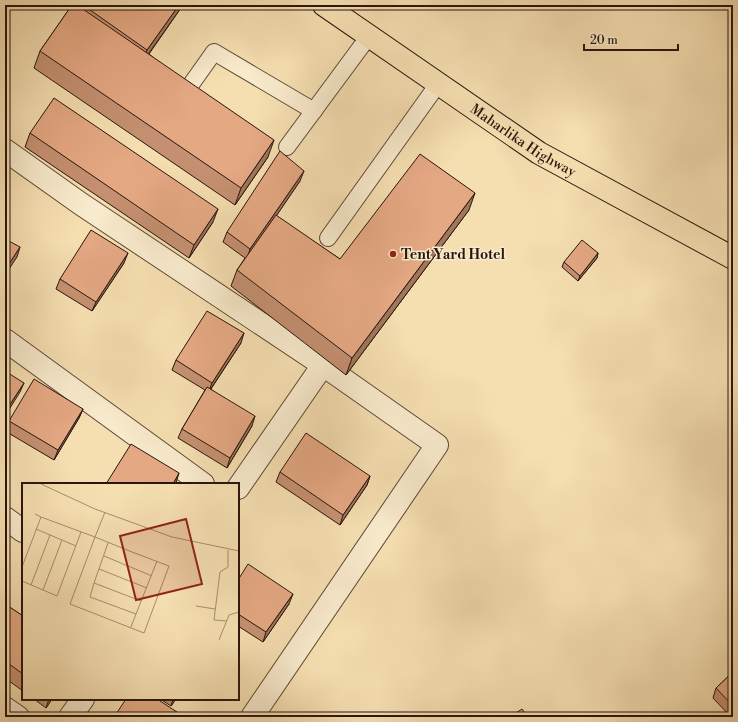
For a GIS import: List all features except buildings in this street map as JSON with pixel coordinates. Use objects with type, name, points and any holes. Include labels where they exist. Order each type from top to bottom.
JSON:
[{"type":"highway","name":"Maharlika Highway","points":[[324,5],[539,153],[733,258]]},
{"type":"street","points":[[5,150],[81,204],[323,365],[437,445],[252,717]]},
{"type":"street","points":[[5,340],[202,483]]},
{"type":"street","points":[[239,487],[323,365]]},
{"type":"street","points":[[5,518],[22,530]]},
{"type":"street","points":[[70,717],[83,700]]},
{"type":"street","points":[[5,708],[18,717]]},
{"type":"lane","points":[[287,147],[368,36]]},
{"type":"lane","points":[[192,83],[214,52],[314,111]]},
{"type":"lane","points":[[328,238],[438,84]]},
{"type":"place","name":"Tent Yard Hotel","points":[[393,254]]}]
